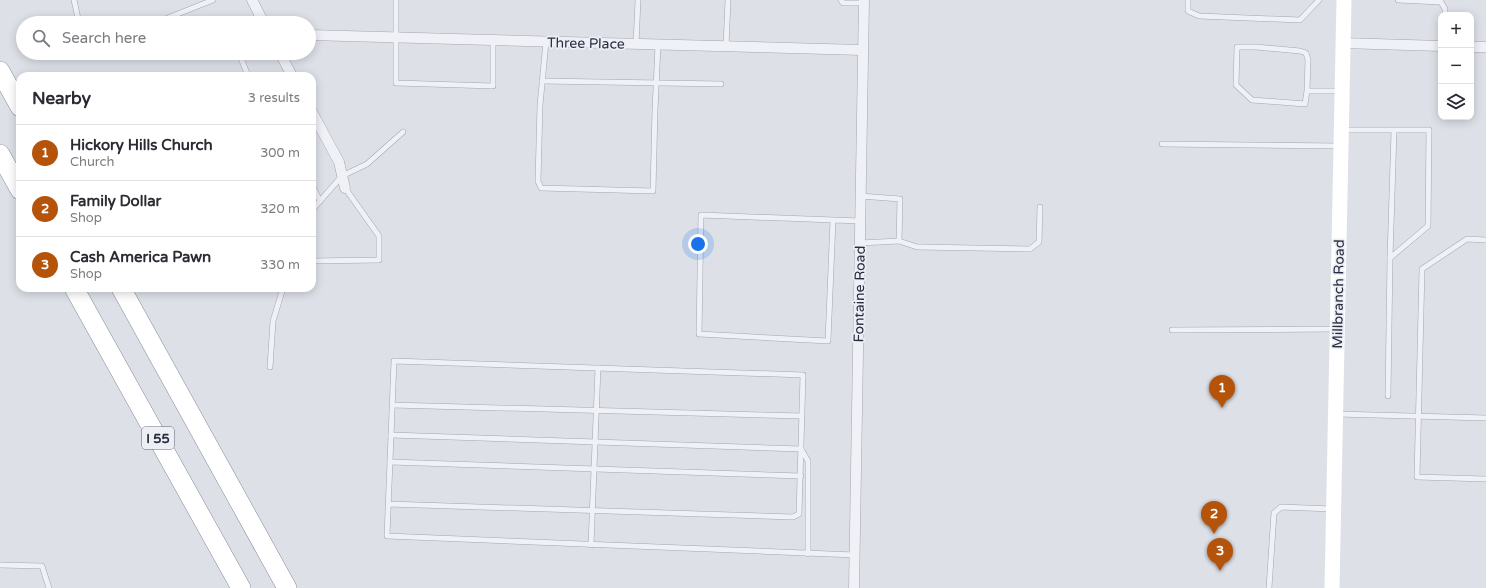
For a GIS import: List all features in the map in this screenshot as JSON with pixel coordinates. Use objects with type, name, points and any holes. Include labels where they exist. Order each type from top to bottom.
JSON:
[{"type":"highway","points":[[0,71],[16,100]]},
{"type":"highway","points":[[0,154],[16,183]]},
{"type":"highway","name":"I 55","points":[[76,292],[241,588]]},
{"type":"highway","name":"I 55","points":[[123,292],[287,588]]},
{"type":"main road","name":"Millbranch Road","points":[[1332,588],[1344,0]]},
{"type":"street","points":[[252,0],[260,16]]},
{"type":"street","name":"Fontaine Road","points":[[854,588],[864,2]]},
{"type":"street","name":"Three Place","points":[[316,36],[862,50]]},
{"type":"street","points":[[1342,44],[1438,46]]},
{"type":"street","points":[[1474,47],[1486,47]]},
{"type":"street","points":[[284,60],[290,72]]},
{"type":"street","points":[[316,119],[339,162],[345,188]]},
{"type":"lane","points":[[74,0],[77,16]]},
{"type":"lane","points":[[173,16],[213,0]]},
{"type":"lane","points":[[396,0],[396,83],[493,86],[493,40]]},
{"type":"lane","points":[[636,44],[638,0]]},
{"type":"lane","points":[[726,47],[728,0]]},
{"type":"lane","points":[[841,0],[843,3],[864,2]]},
{"type":"lane","points":[[1188,0],[1188,11],[1199,16],[1300,20],[1319,0]]},
{"type":"lane","points":[[1398,0],[1441,2],[1445,12]]},
{"type":"lane","points":[[546,42],[540,105],[538,181],[541,188],[652,191],[658,45]]},
{"type":"lane","points":[[1237,47],[1256,47],[1300,51],[1306,53],[1308,60],[1307,90],[1305,104],[1252,100],[1236,85],[1237,47]]},
{"type":"lane","points":[[242,60],[246,72]]},
{"type":"lane","points":[[542,81],[721,84]]},
{"type":"lane","points":[[1307,90],[1342,91]]},
{"type":"lane","points":[[1341,130],[1429,130],[1428,226],[1390,258]]},
{"type":"lane","points":[[1388,396],[1394,131]]},
{"type":"lane","points":[[316,206],[342,176],[367,164],[403,132]]},
{"type":"lane","points":[[1162,144],[1340,146]]},
{"type":"lane","points":[[316,261],[379,260],[379,236],[345,188]]},
{"type":"lane","points":[[316,193],[320,201]]},
{"type":"lane","points":[[860,196],[900,199],[899,241]]},
{"type":"lane","points":[[860,243],[899,241],[917,247],[1030,249],[1039,242],[1040,207]]},
{"type":"lane","points":[[833,220],[828,341],[699,334],[702,215],[860,221]]},
{"type":"lane","points":[[1486,240],[1467,239],[1422,269],[1416,477],[1486,479]]},
{"type":"lane","points":[[270,367],[273,321],[282,292]]},
{"type":"lane","points":[[1172,330],[1337,329]]},
{"type":"lane","points":[[388,504],[793,517],[799,514],[803,375],[394,361],[388,504],[387,536],[855,556]]},
{"type":"lane","points":[[591,545],[598,368]]},
{"type":"lane","points":[[392,405],[802,416]]},
{"type":"lane","points":[[1335,414],[1486,418]]},
{"type":"lane","points":[[391,435],[801,449]]},
{"type":"lane","points":[[801,449],[808,461],[808,554]]},
{"type":"lane","points":[[390,462],[801,476]]},
{"type":"lane","points":[[1269,588],[1274,513],[1281,507],[1334,509]]},
{"type":"lane","points":[[0,565],[42,566],[49,588]]},
{"type":"place","name":"Hickory Hills Church","points":[[1222,408]]},
{"type":"place","name":"Family Dollar","points":[[1214,534]]},
{"type":"place","name":"Cash America Pawn","points":[[1220,571]]}]
